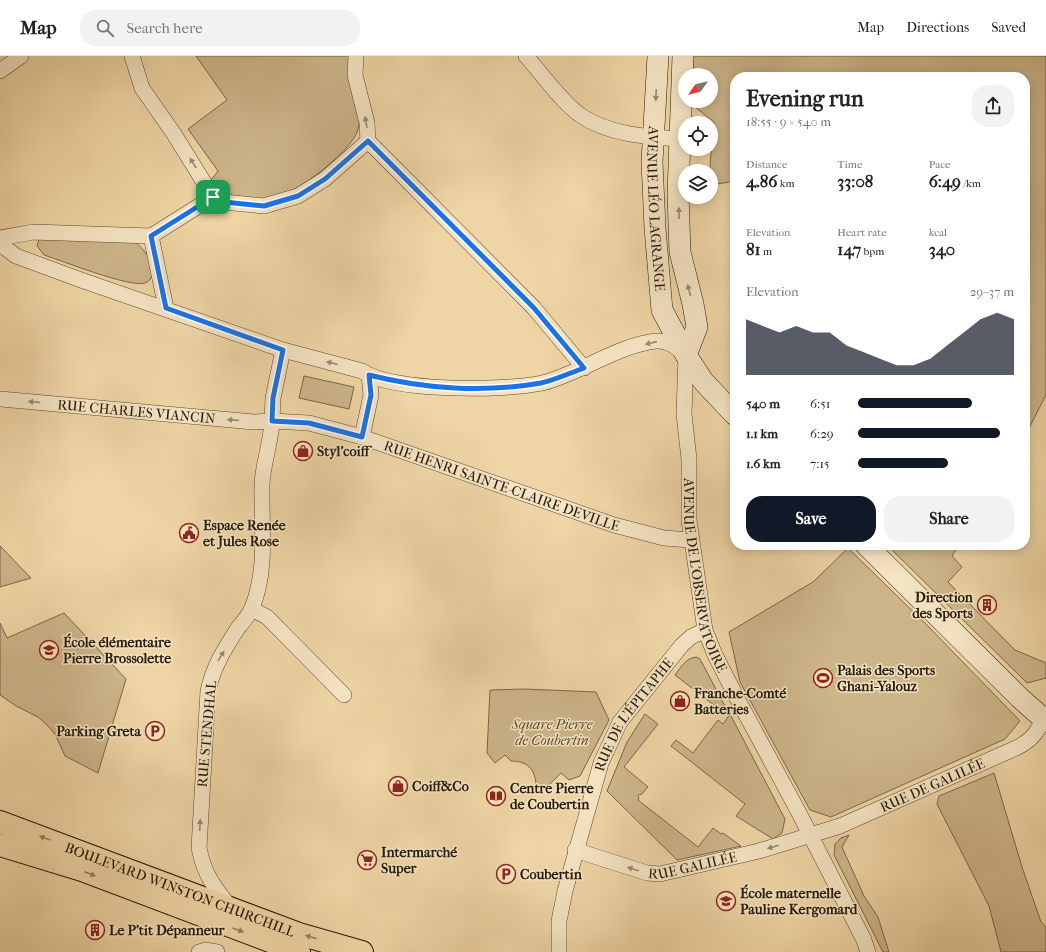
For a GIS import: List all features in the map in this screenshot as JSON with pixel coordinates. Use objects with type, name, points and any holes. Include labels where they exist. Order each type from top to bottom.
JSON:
[{"type":"main road","name":"AVENUE LÉO LAGRANGE","points":[[658,56],[652,162],[655,228],[662,310],[686,355],[703,381],[730,410]]},
{"type":"main road","name":"AVENUE LÉO LAGRANGE","points":[[682,116],[683,56]]},
{"type":"main road","name":"AVENUE LÉO LAGRANGE","points":[[680,156],[678,194],[680,252],[697,327],[686,355]]},
{"type":"main road","points":[[871,550],[1045,718]]},
{"type":"main road","name":"BOULEVARD WINSTON CHURCHILL","points":[[0,822],[299,934],[362,952]]},
{"type":"main road","name":"BOULEVARD WINSTON CHURCHILL","points":[[0,845],[82,870],[299,952]]},
{"type":"street","points":[[0,71],[21,56]]},
{"type":"street","points":[[132,56],[142,88],[174,134],[213,197],[224,202],[264,206],[298,196],[325,179],[368,141]]},
{"type":"street","points":[[356,56],[355,75],[367,123],[368,141],[534,308],[584,368]]},
{"type":"street","points":[[526,56],[551,86],[580,115],[608,128],[635,135],[678,139]]},
{"type":"street","points":[[0,238],[33,232],[151,236],[213,197]]},
{"type":"street","points":[[151,236],[166,308]]},
{"type":"street","points":[[0,244],[16,256],[81,280],[166,308],[283,350],[362,371],[369,375],[391,381],[466,389],[503,388],[542,383],[584,368],[627,349],[656,341],[668,342],[686,355]]},
{"type":"street","name":"RUE STENDHAL","points":[[230,907],[211,883],[204,871],[199,848],[208,691],[211,677],[217,663],[252,609],[262,565],[262,483],[271,439],[273,398],[283,350]]},
{"type":"street","name":"AVENUE DE L'OBSERVATOIRE","points":[[686,355],[684,414],[688,459],[690,540],[705,630],[715,655],[864,940],[868,952]]},
{"type":"street","points":[[362,437],[371,395],[369,375]]},
{"type":"street","name":"RUE CHARLES VIANCIN","points":[[0,399],[254,422],[272,421],[309,423],[362,437]]},
{"type":"street","name":"RUE HENRI SAINTE-CLAIRE DEVILLE","points":[[362,437],[614,525],[664,538],[690,540]]},
{"type":"street","points":[[252,609],[267,618],[344,695]]},
{"type":"street","name":"RUE DE L'ÉPITAPHE","points":[[559,952],[558,931],[565,891],[575,850],[601,762],[620,722],[682,645],[705,630]]},
{"type":"street","name":"RUE DE GALILÉE","points":[[810,836],[854,821],[1028,742],[1036,734],[1045,718]]},
{"type":"street","name":"RUE GALILÉE","points":[[575,850],[646,873],[660,874],[810,836]]},
{"type":"street","name":"RUE DE L'ÉPITAPHE","points":[[548,952],[558,931]]},
{"type":"street","points":[[199,952],[205,950],[217,952]]},
{"type":"green space","points":[[196,56],[352,56],[357,84],[360,116],[357,132],[353,140],[337,158],[326,167],[287,193],[269,198],[248,200],[232,196],[222,190],[211,180],[218,171],[188,129],[227,100]]},
{"type":"green space","points":[[693,56],[1046,56],[1046,395],[1030,426],[1030,72],[730,72],[730,182],[718,184],[718,164],[710,164],[711,156],[718,156],[718,116],[706,116],[696,108],[718,108],[718,68],[692,68]]},
{"type":"green space","points":[[39,239],[133,241],[147,254],[153,267],[153,273],[149,280],[145,283],[126,282],[111,278],[44,255],[37,246]]},
{"type":"green space","points":[[304,376],[354,387],[349,409],[299,398]]},
{"type":"green space","points":[[0,546],[31,578],[0,587]]},
{"type":"green space","name":"Palais des Sports Ghani-Yalouz","points":[[846,550],[850,550],[927,625],[1020,721],[1005,739],[831,817],[810,810],[740,682],[729,632],[813,582]]},
{"type":"green space","points":[[893,550],[956,550],[952,556],[962,567],[948,582],[1015,650],[1046,663],[1046,678],[1027,683]]},
{"type":"green space","points":[[64,613],[126,679],[98,773],[65,756],[55,734],[47,725],[38,717],[16,706],[0,695],[0,623],[7,638]]},
{"type":"green space","points":[[696,657],[700,659],[726,708],[723,712],[675,675],[689,659]]},
{"type":"green space","name":"Square Pierre de Coubertin","points":[[524,689],[596,692],[609,720],[580,776],[569,780],[561,773],[550,784],[536,791],[534,773],[528,765],[511,761],[505,755],[495,763],[487,753],[490,690]]},
{"type":"green space","points":[[645,714],[658,724],[624,767],[648,787],[641,795],[640,794],[638,796],[638,800],[698,847],[713,828],[721,834],[723,833],[741,846],[677,860],[607,791],[627,742]]},
{"type":"green space","points":[[730,714],[785,819],[782,833],[773,839],[736,816],[745,804],[671,746],[676,740],[693,753],[718,720],[723,724]]},
{"type":"green space","points":[[994,773],[1022,867],[1041,922],[1046,927],[1046,952],[1001,952],[989,906],[937,804],[939,796]]},
{"type":"green space","points":[[849,835],[842,847],[864,896],[878,917],[889,952],[883,952],[834,855],[835,844],[841,838]]},
{"type":"place","name":"Styl'coiff","points":[[303,451]]},
{"type":"place","name":"Espace Renée et Jules Rose","points":[[189,533]]},
{"type":"place","name":"Direction des Sports","points":[[987,605]]},
{"type":"place","name":"École élémentaire Pierre Brossolette","points":[[49,650]]},
{"type":"place","name":"Palais des Sports Ghani-Yalouz","points":[[823,678]]},
{"type":"place","name":"Franche-Comté Batteries","points":[[680,701]]},
{"type":"place","name":"Parking Greta","points":[[155,731]]},
{"type":"place","name":"Coiff&Co","points":[[398,786]]},
{"type":"place","name":"Centre Pierre de Coubertin","points":[[496,796]]},
{"type":"place","name":"Intermarché Super","points":[[367,860]]},
{"type":"place","name":"Coubertin","points":[[506,874]]},
{"type":"place","name":"École maternelle Pauline Kergomard","points":[[726,901]]},
{"type":"place","name":"Le P'tit Dépanneur","points":[[95,930]]},
{"type":"route","points":[[368,141],[534,308],[584,368],[542,383],[503,388],[466,389],[391,381],[369,375],[371,395],[362,437],[309,423],[272,421],[273,398],[283,350],[166,308],[151,236],[213,197],[224,202],[264,206],[298,196],[325,179],[368,141]]}]
